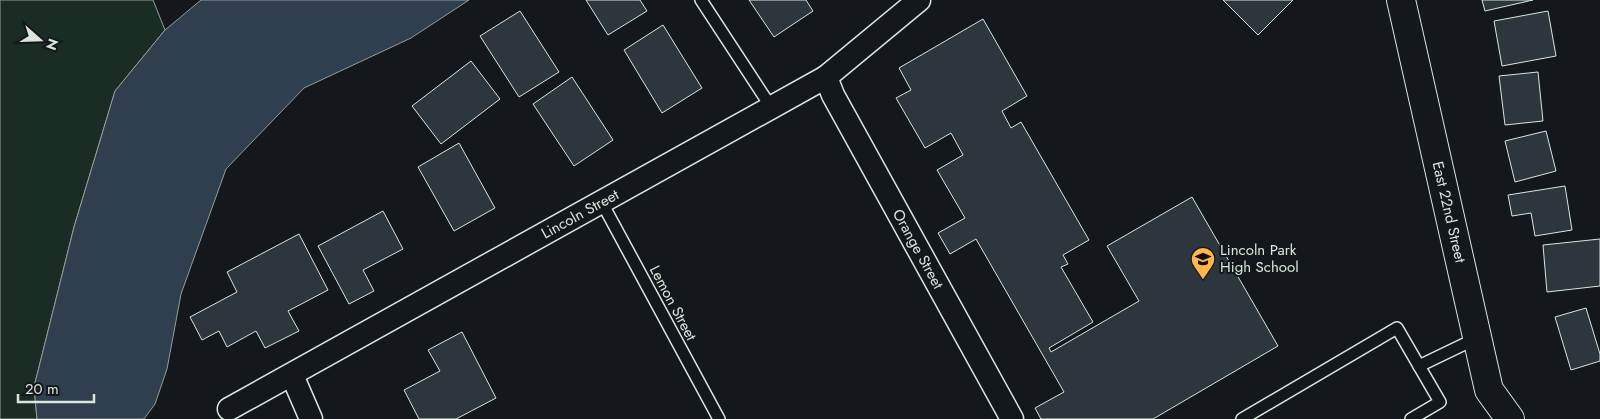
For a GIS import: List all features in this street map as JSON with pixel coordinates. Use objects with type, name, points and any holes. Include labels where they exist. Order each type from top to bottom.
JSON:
[{"type":"street","name":"Lincoln Street","points":[[229,409],[826,77],[919,0]]},
{"type":"street","name":"East 22nd Street","points":[[1401,0],[1489,390],[1510,419]]},
{"type":"street","name":"Orange Street","points":[[826,77],[834,95],[1012,419]]},
{"type":"street","points":[[292,375],[311,419]]},
{"type":"lane","points":[[701,0],[772,107]]},
{"type":"lane","name":"Lemon Street","points":[[602,202],[719,419]]},
{"type":"lane","points":[[1242,419],[1397,328],[1440,402],[1412,419]]},
{"type":"lane","points":[[1419,366],[1478,338]]},
{"type":"green space","points":[[0,0],[153,0],[165,30],[115,91],[74,227],[34,387],[37,419],[0,419]]},
{"type":"water","points":[[201,0],[469,0],[411,38],[304,88],[226,169],[181,294],[167,369],[155,404],[144,419],[37,419],[34,387],[74,227],[115,91],[165,30]]},
{"type":"building","points":[[586,0],[640,0],[647,11],[608,35]]},
{"type":"building","points":[[749,0],[806,0],[813,11],[774,37]]},
{"type":"building","points":[[1223,0],[1293,0],[1258,35]]},
{"type":"building","points":[[1482,0],[1533,0],[1485,11]]},
{"type":"building","points":[[520,11],[559,72],[519,97],[480,36]]},
{"type":"building","points":[[1548,11],[1556,56],[1502,66],[1494,21]]},
{"type":"building","points":[[983,19],[1027,96],[1002,111],[1011,128],[1021,122],[1089,240],[1063,255],[1068,264],[1061,267],[1093,322],[1049,348],[1051,352],[1139,301],[1107,246],[1192,197],[1278,346],[1153,419],[1041,419],[1035,408],[1064,392],[976,239],[950,254],[938,233],[965,218],[937,170],[963,155],[951,133],[925,148],[896,98],[911,90],[899,68]]},
{"type":"building","points":[[663,25],[702,88],[662,113],[624,50]]},
{"type":"building","points":[[471,61],[500,99],[441,144],[412,106]]},
{"type":"building","points":[[1538,72],[1543,121],[1505,125],[1499,76]]},
{"type":"building","points":[[572,77],[613,140],[574,166],[533,104]]},
{"type":"building","points":[[1546,131],[1556,171],[1515,182],[1505,141]]},
{"type":"building","points":[[459,143],[495,208],[454,231],[418,167]]},
{"type":"building","points":[[1565,186],[1572,230],[1535,236],[1531,213],[1512,216],[1508,195]]},
{"type":"building","points":[[383,211],[403,249],[363,270],[374,291],[349,304],[318,246]]},
{"type":"building","points":[[299,234],[328,290],[288,311],[299,331],[265,348],[256,331],[227,347],[219,331],[202,340],[190,317],[237,292],[227,272]]},
{"type":"building","points":[[1600,239],[1600,286],[1547,292],[1543,245]]},
{"type":"building","points":[[1586,308],[1600,354],[1600,361],[1571,370],[1555,317]]},
{"type":"building","points":[[462,332],[496,398],[456,419],[419,419],[404,390],[440,371],[428,350]]},
{"type":"place","name":"Lincoln Park High School","points":[[1203,280]]}]
